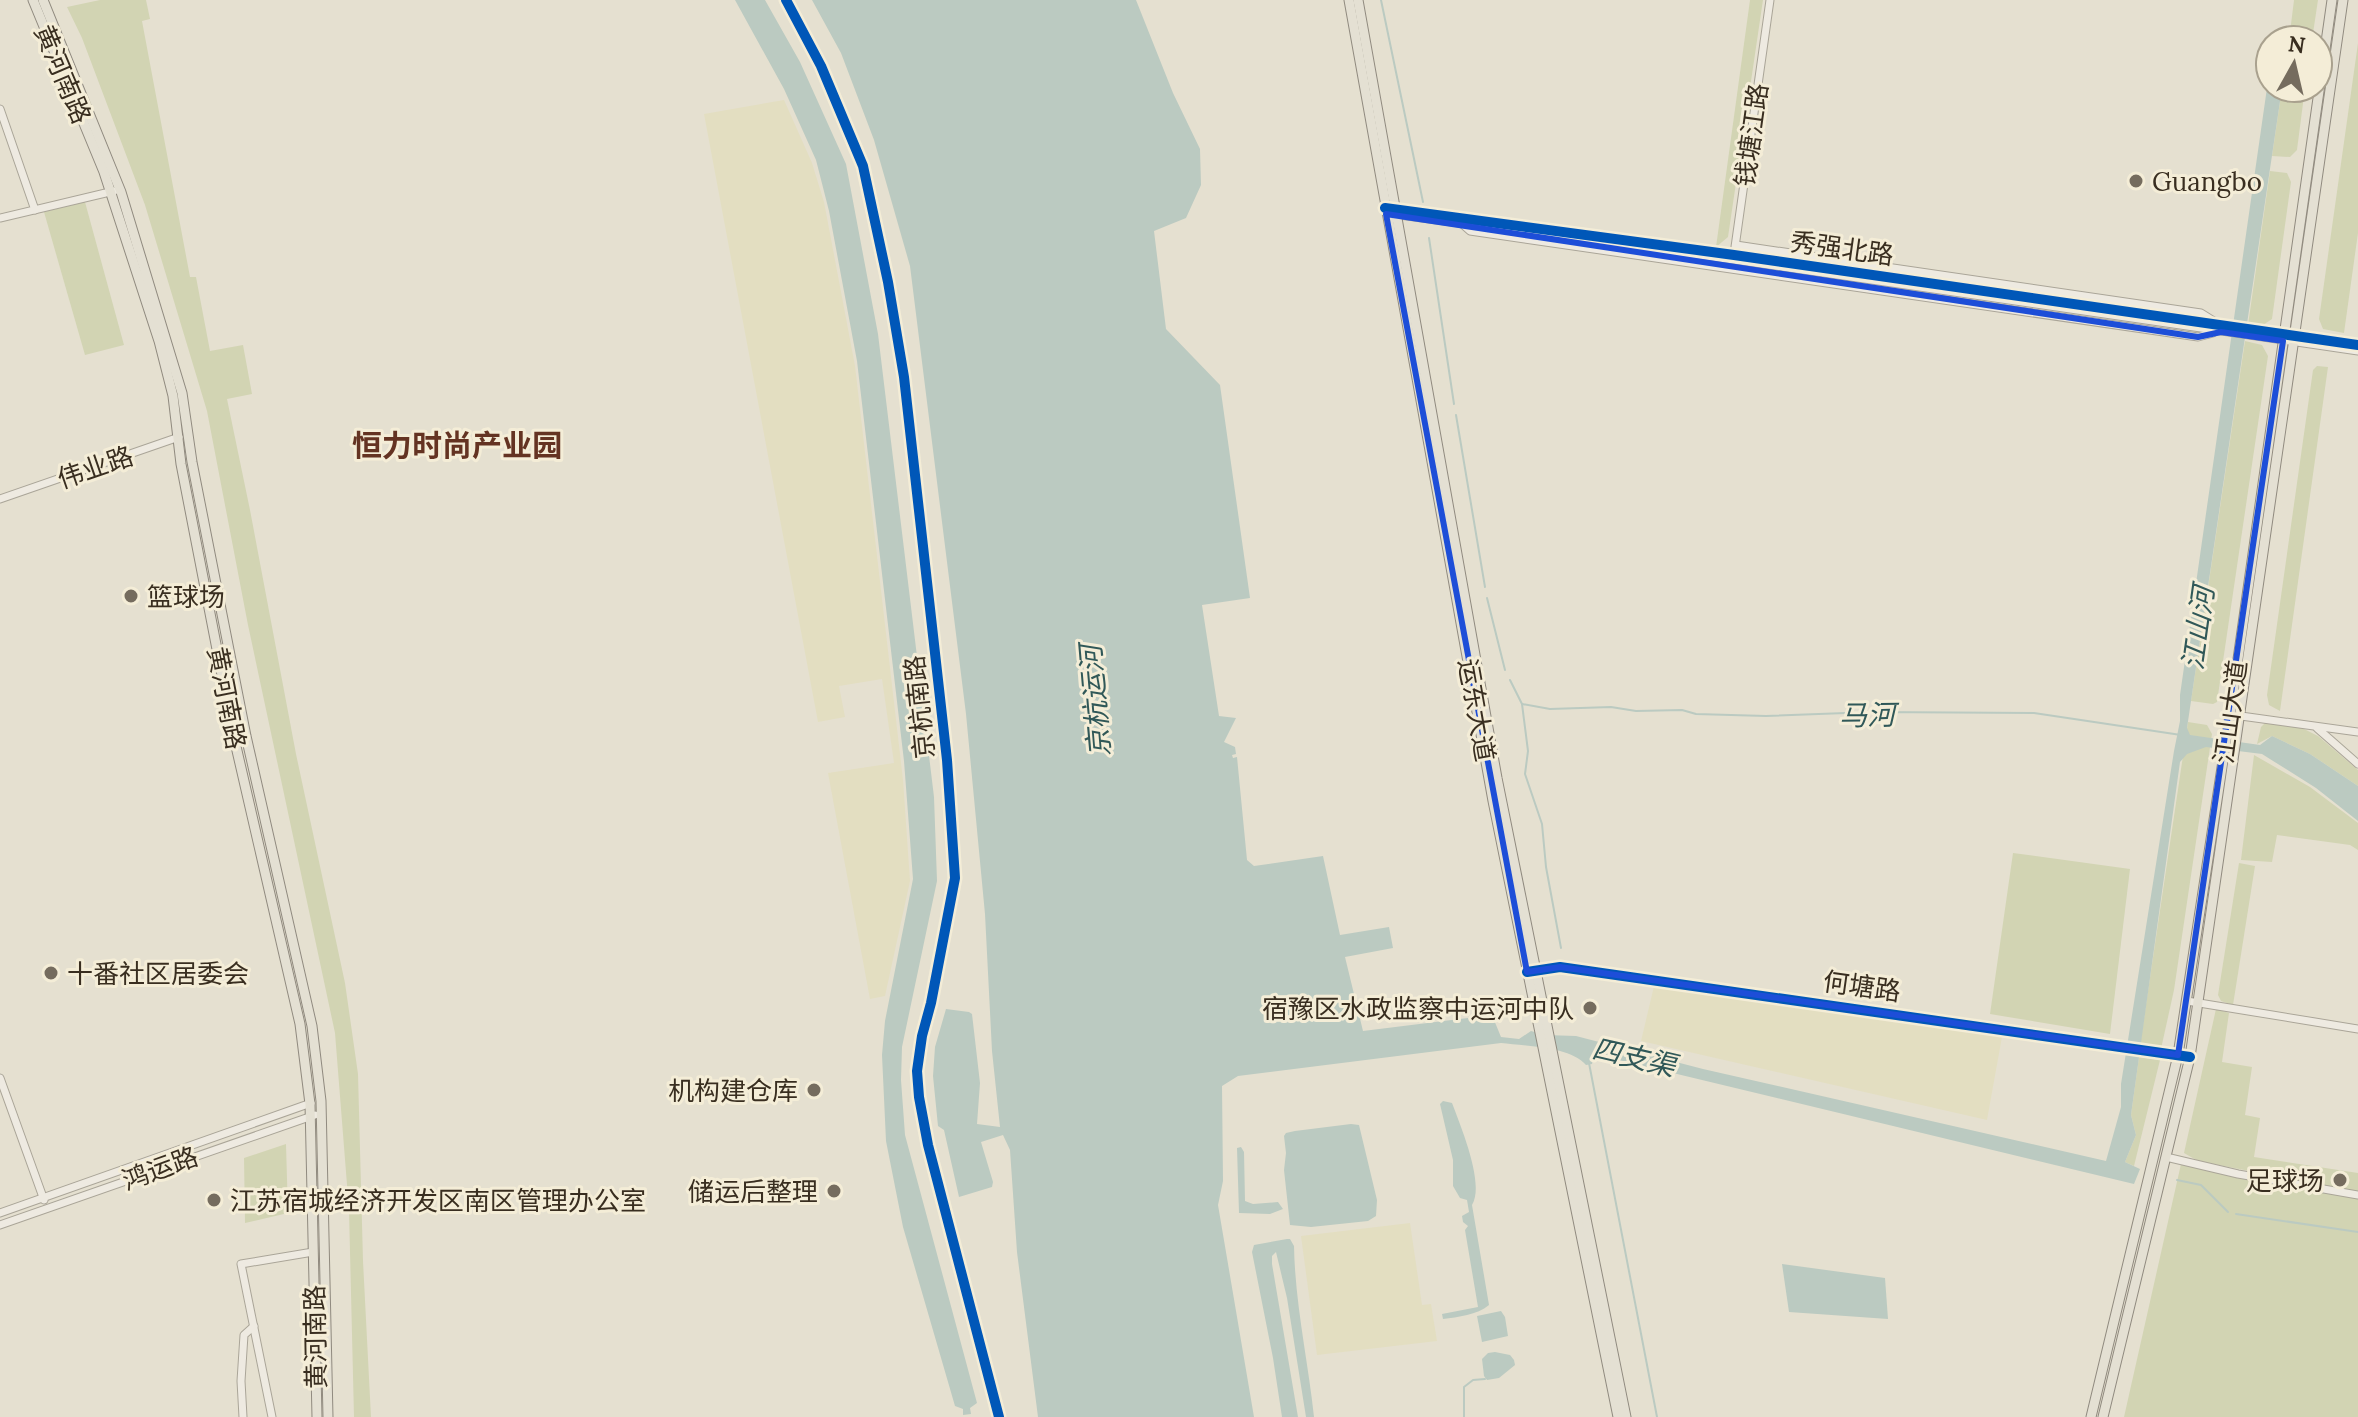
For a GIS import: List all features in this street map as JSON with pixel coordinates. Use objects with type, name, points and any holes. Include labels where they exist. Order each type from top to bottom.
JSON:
[{"type":"main road","name":"黄河南路","points":[[33,0],[116,191]]},
{"type":"main road","name":"黄河南路","points":[[43,0],[116,191],[170,352],[246,736],[312,1026],[321,1101],[328,1417]]},
{"type":"main road","name":"运东大道","points":[[1349,0],[1390,211],[1496,816],[1626,1417]]},
{"type":"main road","name":"运东大道","points":[[1358,0],[1390,211]]},
{"type":"main road","name":"江山大道","points":[[2103,1417],[2190,1057],[2199,1003],[2241,716],[2332,0]]},
{"type":"main road","name":"江山大道","points":[[2091,1417],[2178,1055],[2343,0]]},
{"type":"main road","name":"黄河南路","points":[[184,435],[181,464],[235,742],[300,1024],[310,1104],[317,1417]]},
{"type":"main road","name":"运东大道","points":[[1551,1067],[1618,1417]]},
{"type":"street","name":"京杭南路","points":[[786,0],[821,66],[863,166],[888,282],[904,377],[947,760],[955,878],[922,1036],[917,1071],[919,1097],[928,1145],[999,1417]]},
{"type":"street","name":"钱塘江路","points":[[1733,261],[1770,0]]},
{"type":"street","points":[[0,109],[35,210]]},
{"type":"street","points":[[0,218],[116,191]]},
{"type":"street","name":"秀强北路","points":[[1390,211],[2358,348]]},
{"type":"street","name":"秀强北路","points":[[1390,211],[1733,261]]},
{"type":"street","points":[[1736,245],[2201,313],[2223,329]]},
{"type":"street","points":[[1733,261],[2198,337],[2223,329]]},
{"type":"street","name":"伟业路","points":[[0,499],[184,435]]},
{"type":"street","points":[[2241,716],[2358,732]]},
{"type":"street","points":[[2316,727],[2358,764]]},
{"type":"street","name":"何塘路","points":[[1532,972],[1560,967],[2190,1057]]},
{"type":"street","points":[[2187,1001],[2358,1029]]},
{"type":"street","points":[[0,1078],[47,1209]]},
{"type":"street","name":"鸿运路","points":[[0,1213],[321,1101]]},
{"type":"street","name":"鸿运路","points":[[0,1225],[321,1113]]},
{"type":"street","points":[[2166,1157],[2238,1174],[2358,1195]]},
{"type":"street","points":[[272,1417],[241,1264],[313,1252]]},
{"type":"street","points":[[243,1417],[241,1381],[244,1335],[254,1326]]},
{"type":"highlighted area","points":[[1386,214],[2198,337],[2221,332],[2283,341],[2178,1055],[1560,967],[1527,972]]},
{"type":"shaded area","points":[[784,100],[812,163],[824,202],[855,366],[903,780],[910,881],[885,996],[870,999],[828,773],[894,763],[882,679],[839,686],[845,717],[818,722],[704,114]]},
{"type":"shaded area","points":[[1654,986],[2002,1037],[1987,1120],[1641,1041]]},
{"type":"shaded area","points":[[1410,1223],[1422,1305],[1431,1304],[1437,1341],[1317,1355],[1301,1236]]},
{"type":"green space","points":[[100,0],[146,0],[150,19],[142,21],[190,277],[196,277],[210,351],[243,345],[252,394],[227,399],[296,754],[345,983],[358,1074],[371,1417],[354,1417],[349,1210],[335,1033],[248,625],[207,411],[145,205],[82,38],[67,7]]},
{"type":"green space","points":[[1750,0],[1763,0],[1728,237],[1716,247]]},
{"type":"green space","points":[[2294,0],[2318,0],[2314,24],[2291,24]]},
{"type":"green space","points":[[2358,43],[2358,233],[2344,333],[2323,329],[2319,319]]},
{"type":"green space","points":[[2280,104],[2303,104],[2297,150],[2290,157],[2272,156]]},
{"type":"green space","points":[[2270,171],[2287,173],[2291,182],[2272,319],[2263,325],[2248,325]]},
{"type":"green space","points":[[85,202],[124,345],[85,355],[44,212]]},
{"type":"green space","points":[[2245,341],[2262,345],[2268,356],[2217,702],[2213,704],[2191,701]]},
{"type":"green space","points":[[2317,366],[2328,367],[2280,711],[2269,705],[2267,695],[2313,370]]},
{"type":"green space","points":[[2188,722],[2207,725],[2212,734],[2174,990],[2161,1049],[2140,1045]]},
{"type":"green space","points":[[2265,723],[2302,728],[2318,736],[2358,770],[2358,786],[2310,754],[2272,736],[2257,744]]},
{"type":"green space","points":[[2254,755],[2310,787],[2358,823],[2358,850],[2350,845],[2277,835],[2272,862],[2241,860]]},
{"type":"green space","points":[[2013,853],[2130,869],[2110,1034],[1990,1014]]},
{"type":"green space","points":[[2239,863],[2255,866],[2233,1005],[2221,1001],[2218,995]]},
{"type":"green space","points":[[2216,1009],[2229,1013],[2222,1062],[2252,1067],[2245,1115],[2260,1118],[2254,1157],[2358,1173],[2358,1192],[2198,1161],[2184,1153]]},
{"type":"green space","points":[[2139,1057],[2160,1060],[2134,1166],[2125,1162],[2136,1135],[2131,1115]]},
{"type":"green space","points":[[286,1144],[288,1213],[245,1223],[244,1158]]},
{"type":"green space","points":[[2181,1164],[2358,1197],[2358,1417],[2124,1417]]},
{"type":"water","points":[[735,0],[765,0],[800,62],[846,164],[878,334],[934,797],[937,881],[902,1047],[905,1135],[977,1403],[970,1408],[971,1414],[963,1415],[963,1409],[955,1406],[903,1227],[886,1141],[882,1055],[885,1021],[913,879],[904,761],[857,361],[829,211],[816,160],[784,89]]},
{"type":"water","points":[[812,0],[1136,0],[1173,93],[1200,149],[1201,185],[1186,218],[1154,231],[1166,329],[1220,385],[1250,598],[1202,605],[1219,716],[1236,718],[1224,742],[1235,747],[1236,754],[1232,755],[1233,758],[1237,757],[1247,860],[1254,866],[1323,856],[1340,935],[1389,927],[1393,948],[1345,957],[1363,1031],[1492,1015],[1501,1037],[1519,1039],[1531,1031],[1545,1035],[1576,1036],[1703,1069],[2106,1161],[2121,1107],[2121,1084],[2180,721],[2180,695],[2265,104],[2280,104],[2187,728],[2190,735],[2260,745],[2272,736],[2310,754],[2358,786],[2358,821],[2316,788],[2262,754],[2206,747],[2187,754],[2180,762],[2131,1115],[2136,1135],[2125,1162],[2140,1169],[2134,1184],[1598,1055],[1594,1055],[1592,1064],[1586,1065],[1569,1054],[1534,1046],[1501,1043],[1238,1076],[1222,1086],[1223,1181],[1218,1205],[1254,1417],[1038,1417],[1017,1252],[1010,1150],[1003,1135],[981,1142],[992,1187],[959,1197],[944,1130],[938,1126],[933,1076],[935,1047],[946,1009],[972,1014],[980,1083],[977,1124],[1000,1127],[992,1051],[985,914],[966,714],[910,266],[874,140],[841,53]]},
{"type":"water","points":[[1443,1101],[1452,1103],[1474,1170],[1476,1184],[1472,1205],[1489,1305],[1473,1313],[1443,1319],[1442,1314],[1478,1307],[1465,1230],[1468,1226],[1462,1216],[1469,1212],[1467,1200],[1460,1198],[1453,1186],[1453,1160],[1440,1104]]},
{"type":"water","points":[[1359,1125],[1377,1200],[1376,1216],[1368,1221],[1311,1227],[1290,1225],[1284,1136],[1295,1131]]},
{"type":"water","points":[[1241,1147],[1244,1152],[1245,1201],[1253,1204],[1278,1202],[1283,1209],[1270,1214],[1239,1213],[1237,1148]]},
{"type":"water","points":[[1290,1239],[1294,1246],[1299,1311],[1314,1417],[1306,1417],[1287,1298],[1276,1252],[1272,1256],[1272,1264],[1298,1417],[1282,1417],[1252,1252],[1254,1245]]},
{"type":"water","points":[[1782,1264],[1885,1278],[1888,1319],[1789,1312]]},
{"type":"water","points":[[1501,1311],[1508,1336],[1482,1342],[1477,1316]]},
{"type":"water","points":[[1488,1353],[1510,1355],[1515,1365],[1499,1378],[1487,1380],[1482,1359]]},
{"type":"waterway","points":[[1381,0],[1423,202]]},
{"type":"waterway","points":[[1429,238],[1454,404]]},
{"type":"waterway","points":[[1456,415],[1485,587]]},
{"type":"waterway","points":[[1487,598],[1505,670]]},
{"type":"waterway","points":[[1510,680],[1522,704],[1528,751],[1525,774],[1542,824],[1546,867],[1561,948]]},
{"type":"waterway","name":"马河","points":[[1522,704],[1550,709],[1611,707],[1636,711],[1682,710],[1696,714],[1766,716],[1873,712],[2034,713],[2181,735]]},
{"type":"waterway","points":[[1589,1063],[1657,1417]]},
{"type":"waterway","name":"四支渠","points":[[2177,1180],[2201,1185],[2228,1212]]},
{"type":"waterway","name":"四支渠","points":[[2236,1214],[2358,1232]]},
{"type":"waterway","points":[[1464,1417],[1464,1387],[1473,1380],[1485,1379]]},
{"type":"cycle path","points":[[786,0],[821,66],[863,166],[888,282],[904,377],[947,760],[955,878],[922,1036],[917,1071],[919,1097],[928,1145],[999,1417]]},
{"type":"cycle path","points":[[1385,208],[2358,345]]},
{"type":"cycle path","points":[[1527,972],[1560,967],[2190,1057]]},
{"type":"place","name":"Guangbo","points":[[2136,181]]},
{"type":"place","name":"篮球场","points":[[131,596]]},
{"type":"place","name":"十番社区居委会","points":[[51,973]]},
{"type":"place","name":"宿豫区水政监察中运河中队","points":[[1590,1008]]},
{"type":"place","name":"机构建仓库","points":[[814,1090]]},
{"type":"place","name":"足球场","points":[[2340,1180]]},
{"type":"place","name":"储运后整理","points":[[834,1191]]},
{"type":"place","name":"江苏宿城经济开发区南区管理办公室","points":[[214,1200]]},
{"type":"district","name":"恒力时尚产业园","points":[[457,445]]},
{"type":"water label","name":"江山河","points":[[2198,628]]},
{"type":"water label","name":"京杭运河","points":[[1095,701]]}]
